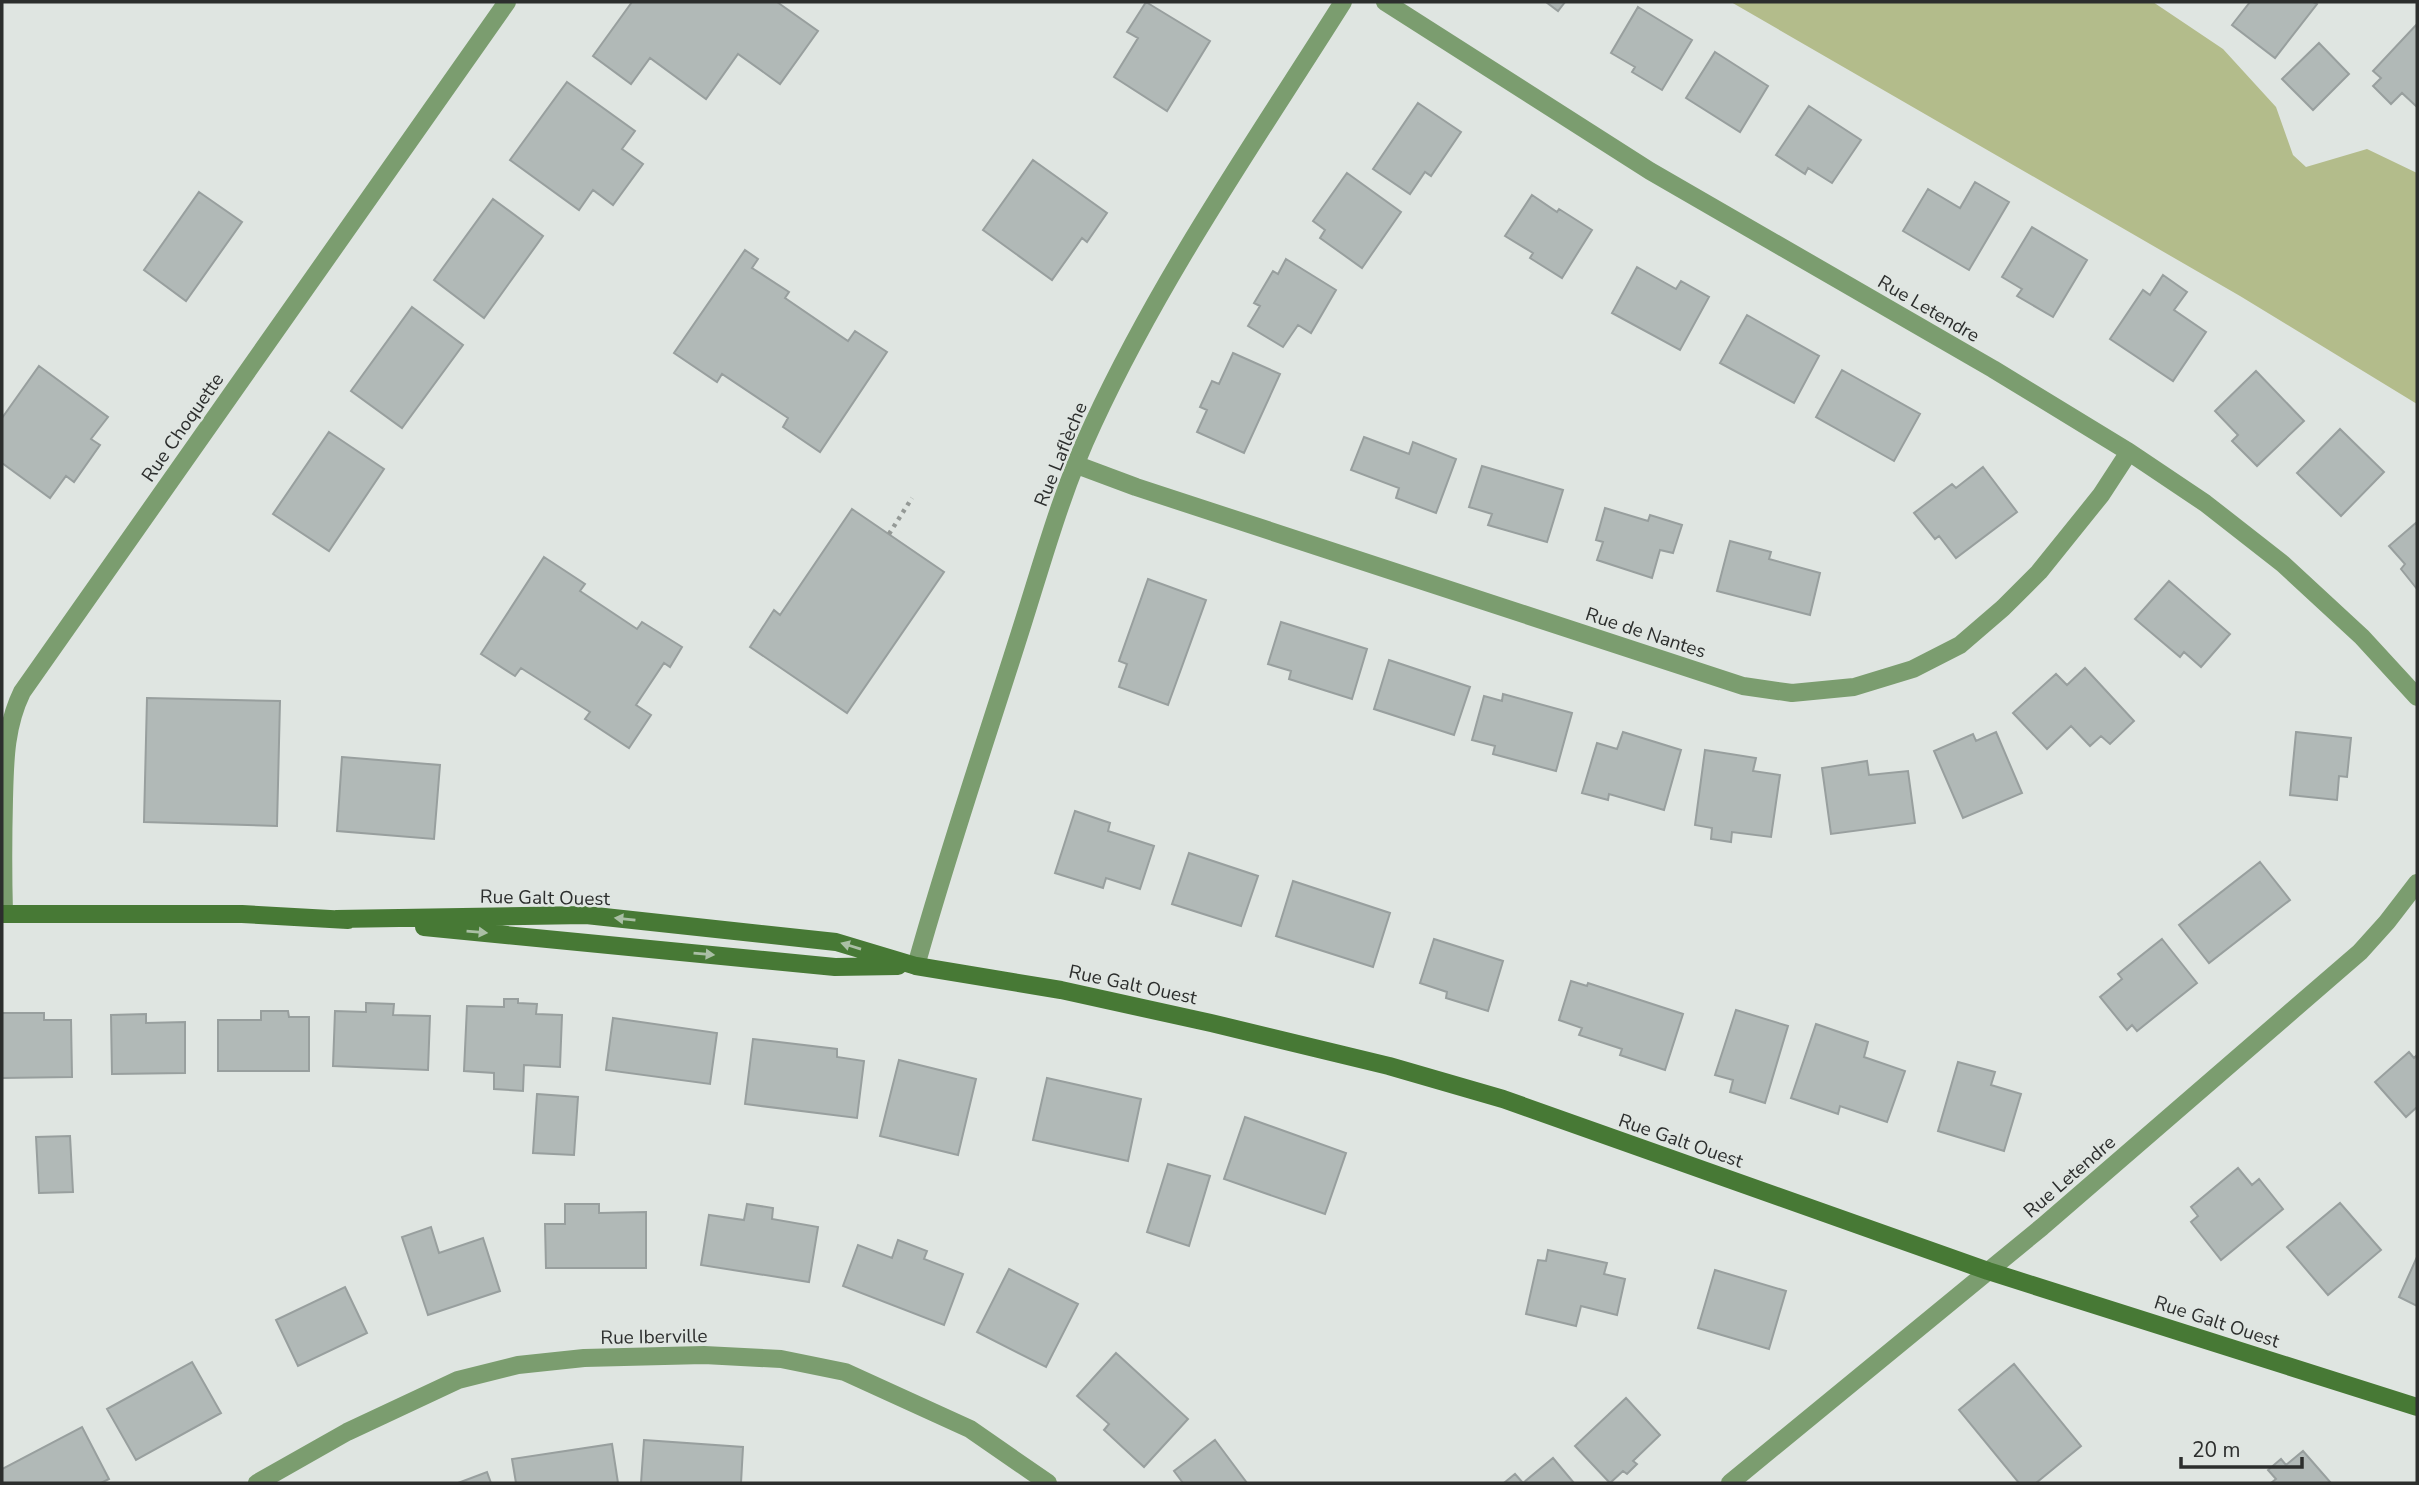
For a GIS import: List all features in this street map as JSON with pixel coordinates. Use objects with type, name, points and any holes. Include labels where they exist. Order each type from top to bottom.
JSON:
[{"type":"street","name":"Rue Choquette","points":[[3,914],[5,751],[10,721],[22,692],[507,2]]},
{"type":"street","name":"Rue Laflèche","points":[[916,966],[960,819],[1063,499],[1091,428],[1129,349],[1176,267],[1343,2]]},
{"type":"street","name":"Rue Letendre","points":[[1385,2],[1650,171],[1993,369],[2129,452],[2204,503],[2283,564],[2362,637],[2417,697]]},
{"type":"street","name":"Rue de Nantes","points":[[1077,464],[1162,496],[1743,686],[1792,693],[1854,687],[1913,669],[1960,645],[2039,572],[2101,495],[2129,452]]},
{"type":"street","name":"Rue Letendre","points":[[1730,1483],[2042,1227],[2360,952],[2417,883]]},
{"type":"street","name":"Rue Galt Ouest","points":[[3,914],[242,914],[336,919],[835,967],[916,966]]},
{"type":"street","name":"Rue Galt Ouest","points":[[336,919],[586,915],[835,942],[916,966],[1073,993],[1211,1023],[1389,1066],[1503,1099],[1988,1270],[2417,1407]]},
{"type":"street","name":"Rue Iberville","points":[[257,1483],[347,1432],[458,1380],[518,1365],[584,1358],[704,1355],[782,1359],[845,1372],[970,1429],[1048,1483]]},
{"type":"path","points":[[889,534],[912,498]]},
{"type":"green space","points":[[1731,2],[2153,2],[2223,49],[2276,107],[2293,155],[2306,167],[2367,149],[2417,173],[2417,404],[2240,296]]},
{"type":"building","points":[[632,2],[777,2],[818,31],[780,84],[738,54],[706,99],[650,58],[631,84],[593,56]]},
{"type":"building","points":[[1146,2],[1210,41],[1167,111],[1114,77],[1138,38],[1127,32]]},
{"type":"building","points":[[1546,2],[1565,2],[1558,11]]},
{"type":"building","points":[[2250,2],[2317,4],[2275,58],[2232,25]]},
{"type":"building","points":[[1638,7],[1692,40],[1662,90],[1632,72],[1635,67],[1611,53]]},
{"type":"building","points":[[2417,24],[2417,107],[2402,93],[2391,104],[2373,86],[2381,78],[2373,71]]},
{"type":"building","points":[[2319,43],[2349,74],[2313,110],[2282,79]]},
{"type":"building","points":[[1715,52],[1768,86],[1740,132],[1686,98]]},
{"type":"building","points":[[567,82],[635,131],[622,149],[643,164],[613,205],[593,190],[579,210],[510,160]]},
{"type":"building","points":[[1418,103],[1461,132],[1431,176],[1425,172],[1410,194],[1373,169]]},
{"type":"building","points":[[1809,106],[1861,140],[1832,183],[1808,168],[1805,174],[1776,155]]},
{"type":"building","points":[[1033,160],[1107,213],[1087,242],[1082,238],[1052,280],[983,230]]},
{"type":"building","points":[[1347,173],[1401,212],[1362,268],[1320,238],[1325,230],[1313,221]]},
{"type":"building","points":[[1975,182],[2009,202],[1969,270],[1903,231],[1928,189],[1960,208]]},
{"type":"building","points":[[199,192],[242,222],[186,301],[144,270]]},
{"type":"building","points":[[1532,195],[1592,230],[1562,278],[1530,258],[1533,253],[1505,236]]},
{"type":"building","points":[[493,199],[543,236],[484,318],[434,280]]},
{"type":"building","points":[[2032,227],[2087,260],[2053,317],[2017,296],[2022,289],[2002,277]]},
{"type":"building","points":[[745,250],[758,259],[752,268],[789,292],[785,298],[848,341],[855,331],[887,352],[820,452],[783,427],[788,418],[722,374],[717,382],[674,353]]},
{"type":"building","points":[[1286,259],[1336,290],[1311,333],[1298,325],[1283,347],[1248,326],[1260,306],[1254,303],[1273,271],[1278,274]]},
{"type":"building","points":[[1637,267],[1676,289],[1681,281],[1709,297],[1680,350],[1612,313]]},
{"type":"building","points":[[2163,275],[2187,292],[2174,310],[2206,332],[2173,381],[2110,339],[2143,290],[2150,295]]},
{"type":"building","points":[[412,307],[463,345],[402,428],[351,391]]},
{"type":"building","points":[[1747,315],[1819,356],[1794,403],[1720,363]]},
{"type":"building","points":[[1233,353],[1280,374],[1244,453],[1197,432],[1207,410],[1200,407],[1212,381],[1219,384]]},
{"type":"building","points":[[39,366],[108,417],[91,439],[100,445],[74,482],[66,476],[50,498],[2,463],[2,418]]},
{"type":"building","points":[[1842,370],[1920,414],[1894,461],[1816,417]]},
{"type":"building","points":[[2256,371],[2304,421],[2257,466],[2232,441],[2238,435],[2215,411]]},
{"type":"building","points":[[2340,429],[2384,472],[2341,516],[2297,473]]},
{"type":"building","points":[[329,432],[384,469],[329,551],[273,514]]},
{"type":"building","points":[[1364,437],[1409,454],[1413,442],[1456,459],[1436,513],[1396,498],[1399,488],[1351,470]]},
{"type":"building","points":[[1482,466],[1563,490],[1547,542],[1488,525],[1492,514],[1469,507]]},
{"type":"building","points":[[1983,467],[2017,512],[1956,558],[1939,536],[1935,539],[1914,513],[1952,484],[1956,488]]},
{"type":"building","points":[[1605,508],[1648,521],[1650,515],[1682,525],[1673,553],[1660,550],[1652,578],[1597,560],[1603,542],[1596,540]]},
{"type":"building","points":[[852,509],[944,572],[847,713],[750,647],[774,610],[780,615]]},
{"type":"building","points":[[2417,522],[2417,589],[2401,569],[2405,564],[2389,546]]},
{"type":"building","points":[[1730,541],[1771,552],[1769,559],[1820,573],[1810,615],[1717,591]]},
{"type":"building","points":[[544,557],[585,584],[580,591],[637,629],[642,622],[682,647],[670,667],[664,663],[636,705],[651,715],[629,748],[585,719],[590,712],[521,668],[515,676],[481,654]]},
{"type":"building","points":[[1148,579],[1206,600],[1168,705],[1119,687],[1127,664],[1119,661]]},
{"type":"building","points":[[2169,581],[2230,634],[2201,667],[2184,652],[2180,657],[2135,619]]},
{"type":"building","points":[[1281,622],[1367,649],[1352,699],[1289,679],[1291,671],[1268,664]]},
{"type":"building","points":[[1389,660],[1470,687],[1454,735],[1374,709]]},
{"type":"building","points":[[2085,668],[2134,721],[2110,744],[2101,736],[2090,746],[2071,726],[2047,749],[2013,713],[2056,674],[2067,685]]},
{"type":"building","points":[[1503,694],[1572,713],[1556,771],[1493,754],[1495,746],[1472,740],[1484,696],[1502,701]]},
{"type":"building","points":[[147,698],[280,701],[277,826],[144,822]]},
{"type":"building","points":[[1623,732],[1681,750],[1664,810],[1609,794],[1608,800],[1582,793],[1597,743],[1617,749]]},
{"type":"building","points":[[1996,732],[2022,793],[1963,818],[1934,751],[1973,734],[1976,741]]},
{"type":"building","points":[[2296,732],[2351,738],[2347,777],[2339,776],[2337,800],[2290,795]]},
{"type":"building","points":[[1705,750],[1756,758],[1753,771],[1780,775],[1771,837],[1732,832],[1731,842],[1711,839],[1712,828],[1695,825]]},
{"type":"building","points":[[342,757],[440,765],[434,839],[337,831]]},
{"type":"building","points":[[1867,761],[1869,775],[1908,771],[1915,823],[1831,834],[1822,768]]},
{"type":"building","points":[[1075,811],[1110,823],[1108,831],[1154,846],[1140,889],[1106,878],[1103,888],[1055,873]]},
{"type":"building","points":[[1189,853],[1258,876],[1241,926],[1172,904]]},
{"type":"building","points":[[2260,862],[2290,900],[2209,963],[2179,925]]},
{"type":"building","points":[[1293,881],[1390,913],[1373,967],[1276,936]]},
{"type":"building","points":[[1434,939],[1503,961],[1488,1011],[1446,998],[1447,992],[1420,983]]},
{"type":"building","points":[[2162,939],[2197,983],[2137,1031],[2132,1025],[2127,1030],[2100,997],[2122,979],[2118,974]]},
{"type":"building","points":[[1571,981],[1587,986],[1588,983],[1683,1014],[1665,1070],[1620,1055],[1622,1049],[1579,1035],[1582,1028],[1559,1020]]},
{"type":"building","points":[[504,999],[537,1004],[536,1014],[562,1015],[560,1067],[524,1065],[523,1091],[494,1089],[494,1073],[464,1071],[467,1006],[504,1007]]},
{"type":"building","points":[[366,1003],[394,1004],[393,1015],[430,1016],[428,1070],[333,1066],[335,1011],[366,1012]]},
{"type":"building","points":[[1736,1010],[1788,1026],[1765,1103],[1730,1092],[1733,1080],[1715,1075]]},
{"type":"building","points":[[261,1011],[288,1011],[289,1017],[309,1017],[309,1071],[218,1071],[218,1020],[261,1020]]},
{"type":"building","points":[[2,1013],[44,1013],[44,1020],[71,1020],[72,1077],[2,1078]]},
{"type":"building","points":[[146,1014],[146,1023],[185,1022],[185,1073],[112,1074],[111,1015]]},
{"type":"building","points":[[613,1018],[717,1033],[710,1084],[606,1070]]},
{"type":"building","points":[[1816,1024],[1868,1042],[1864,1057],[1905,1071],[1887,1122],[1840,1106],[1838,1114],[1791,1098]]},
{"type":"building","points":[[753,1039],[837,1049],[837,1057],[864,1061],[857,1118],[745,1104]]},
{"type":"building","points":[[2409,1052],[2414,1058],[2417,1055],[2417,1107],[2406,1117],[2375,1082]]},
{"type":"building","points":[[899,1060],[976,1079],[958,1155],[880,1136]]},
{"type":"building","points":[[1958,1062],[1995,1072],[1991,1085],[2021,1094],[2004,1151],[1938,1131]]},
{"type":"building","points":[[1047,1078],[1141,1099],[1128,1161],[1033,1140]]},
{"type":"building","points":[[537,1094],[578,1097],[574,1155],[533,1153]]},
{"type":"building","points":[[1245,1117],[1346,1153],[1325,1214],[1224,1179]]},
{"type":"building","points":[[70,1136],[73,1192],[39,1193],[36,1137]]},
{"type":"building","points":[[1168,1164],[1210,1176],[1189,1246],[1147,1232]]},
{"type":"building","points":[[2238,1168],[2252,1185],[2259,1179],[2283,1209],[2221,1260],[2191,1222],[2198,1216],[2191,1207]]},
{"type":"building","points":[[2340,1203],[2381,1250],[2328,1295],[2287,1247]]},
{"type":"building","points":[[565,1204],[599,1204],[599,1213],[646,1212],[646,1268],[546,1268],[545,1224],[565,1224]]},
{"type":"building","points":[[747,1204],[773,1208],[772,1219],[818,1227],[809,1282],[701,1265],[709,1215],[744,1220]]},
{"type":"building","points":[[431,1227],[439,1253],[483,1238],[500,1291],[428,1315],[402,1237]]},
{"type":"building","points":[[898,1240],[927,1251],[924,1259],[963,1274],[944,1325],[843,1286],[858,1245],[892,1258]]},
{"type":"building","points":[[1548,1250],[1607,1263],[1604,1274],[1625,1279],[1617,1315],[1581,1306],[1576,1326],[1526,1314],[1538,1260],[1546,1261]]},
{"type":"building","points":[[2417,1257],[2417,1306],[2399,1297]]},
{"type":"building","points":[[1009,1269],[1078,1304],[1046,1367],[977,1332]]},
{"type":"building","points":[[1715,1270],[1786,1291],[1769,1349],[1698,1328]]},
{"type":"building","points":[[345,1287],[367,1333],[298,1366],[276,1320]]},
{"type":"building","points":[[1116,1353],[1188,1419],[1144,1467],[1104,1430],[1109,1424],[1077,1396]]},
{"type":"building","points":[[192,1362],[221,1413],[136,1460],[107,1409]]},
{"type":"building","points":[[2014,1364],[2081,1446],[2036,1483],[2019,1483],[1959,1410]]},
{"type":"building","points":[[1626,1398],[1660,1435],[1633,1461],[1637,1464],[1627,1474],[1623,1471],[1610,1483],[1575,1446]]},
{"type":"building","points":[[82,1427],[109,1479],[101,1483],[2,1483],[2,1469]]},
{"type":"building","points":[[644,1440],[743,1447],[741,1483],[641,1483]]},
{"type":"building","points":[[1215,1440],[1247,1483],[1183,1483],[1174,1471]]},
{"type":"building","points":[[612,1444],[618,1483],[516,1483],[512,1459]]},
{"type":"building","points":[[2303,1451],[2331,1483],[2271,1483],[2276,1479],[2268,1470],[2281,1459],[2286,1465]]},
{"type":"building","points":[[1553,1458],[1574,1483],[1523,1483]]},
{"type":"building","points":[[487,1472],[491,1483],[458,1483]]},
{"type":"building","points":[[1515,1474],[1523,1483],[1504,1483]]}]
